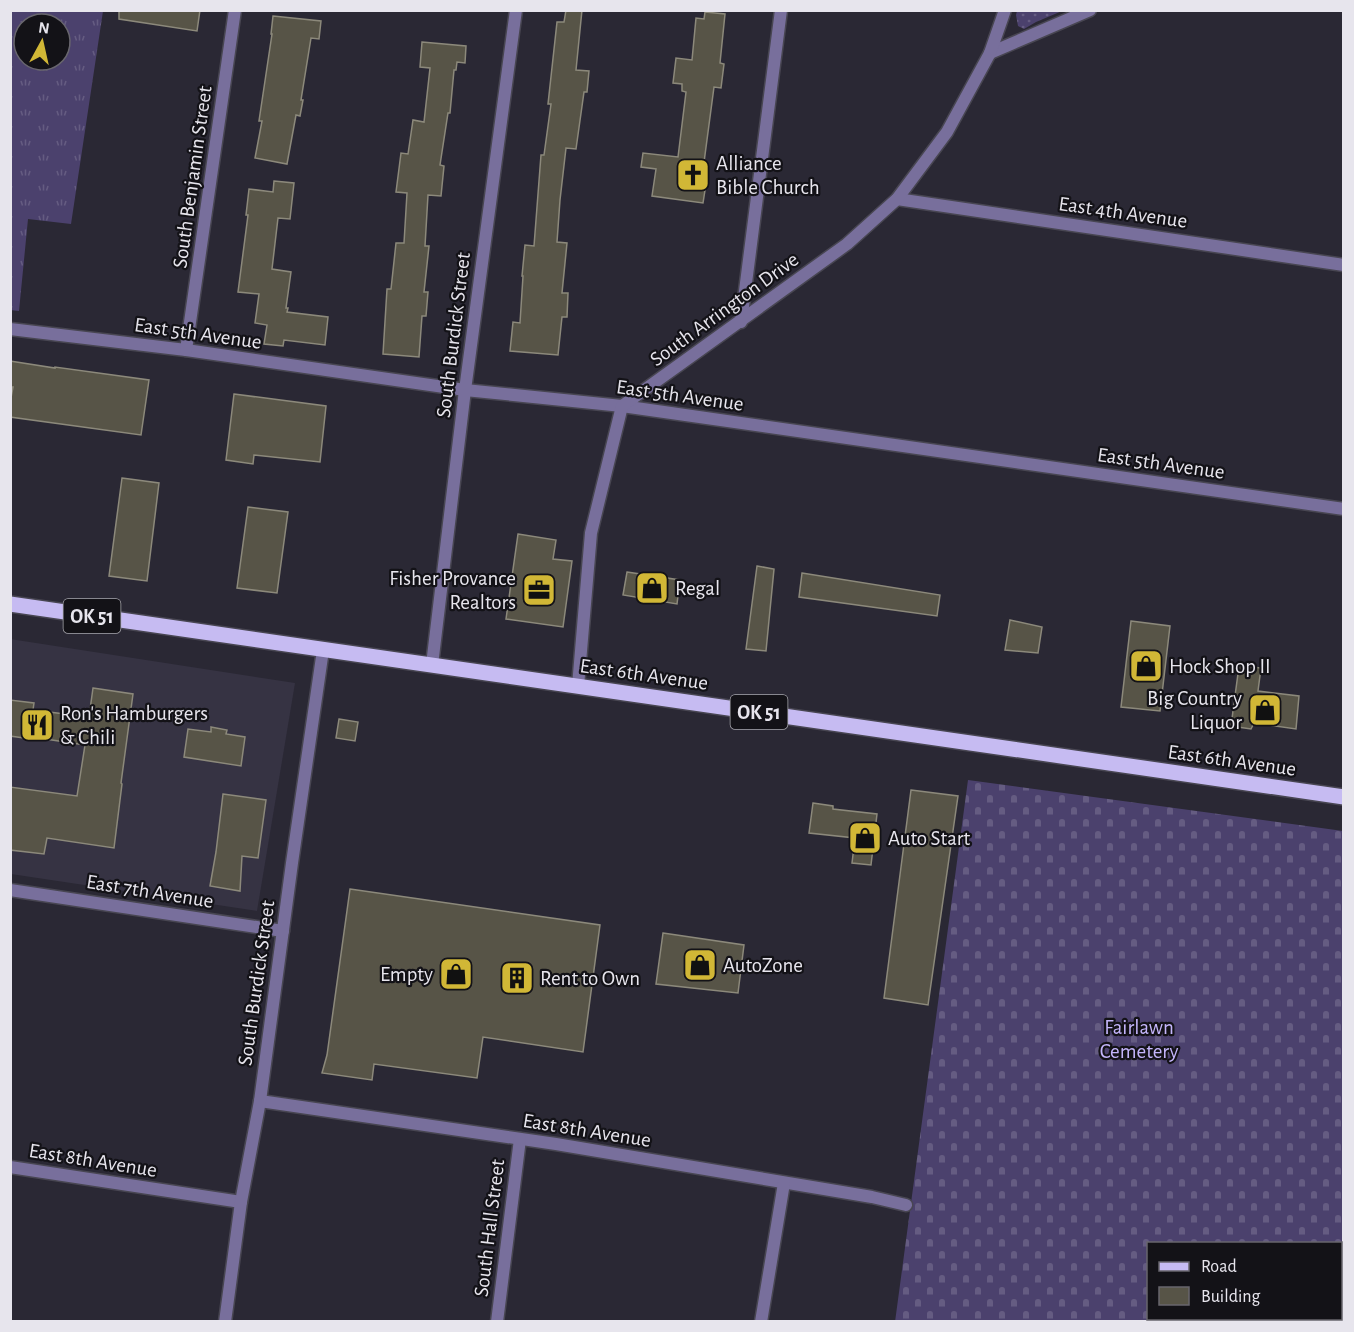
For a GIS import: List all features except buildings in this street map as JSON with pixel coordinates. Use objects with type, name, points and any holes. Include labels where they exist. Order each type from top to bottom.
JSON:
[{"type":"main road","name":"East 6th Avenue","points":[[10,604],[1344,797]]},
{"type":"street","name":"South Benjamin Street","points":[[186,350],[235,10]]},
{"type":"street","name":"South Burdick Street","points":[[432,665],[465,390],[516,10]]},
{"type":"street","points":[[741,322],[781,10]]},
{"type":"street","name":"South Arrington Drive","points":[[622,406],[847,244],[897,198],[947,132],[990,53],[1005,10]]},
{"type":"street","points":[[990,53],[1090,10]]},
{"type":"street","name":"East 4th Avenue","points":[[897,198],[1344,265]]},
{"type":"street","name":"East 5th Avenue","points":[[10,328],[186,350],[465,390],[622,406],[1344,509]]},
{"type":"street","points":[[578,686],[591,533],[622,406]]},
{"type":"street","name":"South Burdick Street","points":[[225,1322],[241,1202],[260,1101],[323,650]]},
{"type":"street","name":"East 7th Avenue","points":[[10,890],[283,931]]},
{"type":"street","name":"East 8th Avenue","points":[[260,1101],[520,1139],[873,1197],[906,1205]]},
{"type":"street","name":"South Hall Street","points":[[497,1322],[520,1139]]},
{"type":"street","name":"East 8th Avenue","points":[[10,1167],[241,1202]]},
{"type":"street","points":[[761,1322],[784,1183]]},
{"type":"shaded area","points":[[10,639],[295,683],[257,911],[11,874]]},
{"type":"green space","points":[[1017,10],[1062,11],[1024,29],[1018,26]]},
{"type":"green space","points":[[10,11],[103,11],[71,224],[28,219],[19,311],[10,310]]},
{"type":"green space","name":"Fairlawn Cemetery","points":[[968,780],[1343,831],[1343,1321],[895,1322]]},
{"type":"place","name":"Alliance Bible Church","points":[[693,175]]},
{"type":"place","name":"Regal","points":[[652,588]]},
{"type":"place","name":"Fisher Provance Realtors","points":[[539,590]]},
{"type":"place","name":"Hock Shop II","points":[[1146,666]]},
{"type":"place","name":"Big Country Liquor","points":[[1265,710]]},
{"type":"place","name":"Ron's Hamburgers & Chili","points":[[37,725]]},
{"type":"place","name":"Auto Start","points":[[865,838]]},
{"type":"place","name":"AutoZone","points":[[700,965]]},
{"type":"place","name":"Empty","points":[[456,974]]},
{"type":"place","name":"Rent to Own","points":[[517,978]]}]
